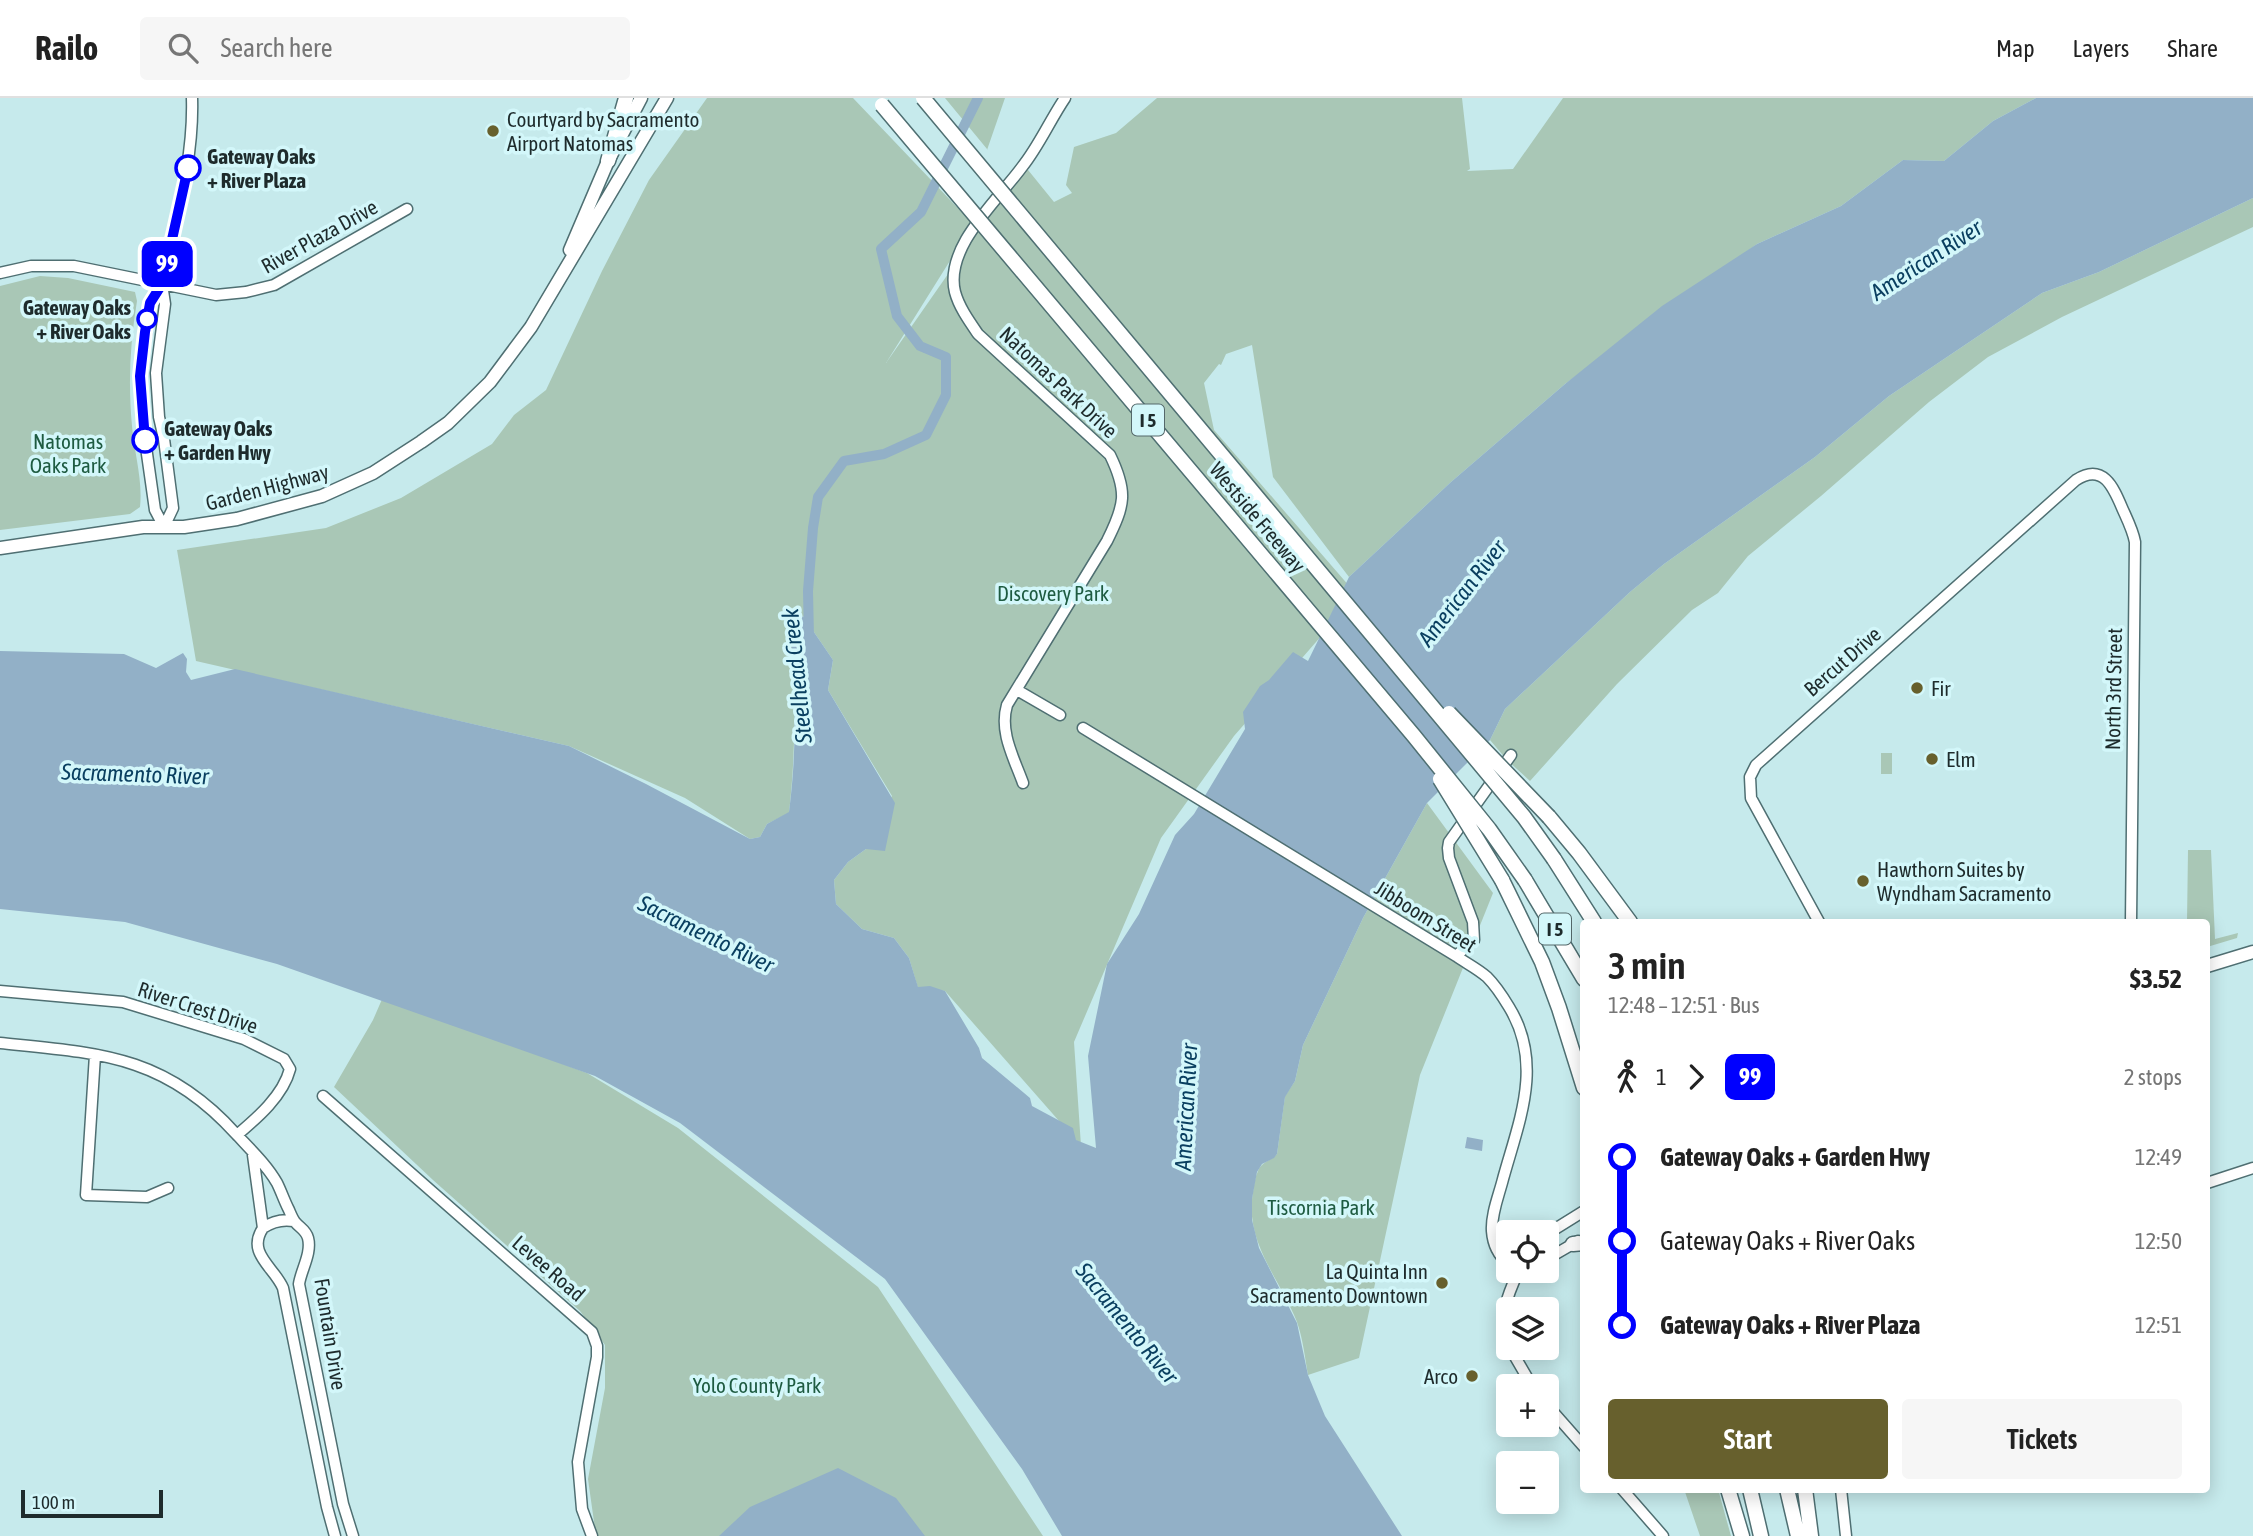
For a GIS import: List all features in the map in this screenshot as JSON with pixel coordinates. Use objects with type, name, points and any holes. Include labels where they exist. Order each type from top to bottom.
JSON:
[{"type":"highway","points":[[608,161],[626,98]]},
{"type":"highway","name":"Westside Freeway","points":[[923,98],[1524,817],[1592,919]]},
{"type":"highway","name":"Westside Freeway","points":[[878,100],[1414,736],[1489,829],[1525,880],[1580,972]]},
{"type":"highway","points":[[1374,637],[1549,817],[1627,919]]},
{"type":"highway","points":[[1414,736],[1524,921],[1559,1008],[1580,1075]]},
{"type":"highway","points":[[1729,1493],[1742,1536]]},
{"type":"highway","points":[[1751,1493],[1761,1536]]},
{"type":"highway","points":[[1788,1493],[1798,1536]]},
{"type":"highway","points":[[1806,1493],[1811,1536]]},
{"type":"main road","name":"Garden Highway","points":[[550,295],[608,161],[641,98]]},
{"type":"main road","name":"Garden Highway","points":[[0,548],[143,527],[184,527],[237,519],[296,504],[348,485],[398,457],[448,423],[490,382],[531,327],[667,98]]},
{"type":"main road","points":[[2210,965],[2253,952]]},
{"type":"street","points":[[164,527],[173,508],[159,417],[156,373],[164,304],[162,284],[190,158],[192,98]]},
{"type":"street","name":"Natomas Park Drive","points":[[1023,783],[1005,734],[1003,717],[1007,705],[1107,541],[1121,514],[1122,494],[1118,471],[1110,455],[978,334],[964,314],[955,293],[953,278],[955,263],[973,229],[1024,165],[1065,98]]},
{"type":"street","name":"River Plaza Drive","points":[[0,273],[32,266],[74,266],[216,295],[260,290],[274,285],[407,209]]},
{"type":"street","points":[[162,284],[150,303],[140,376],[145,440],[151,465],[155,510],[164,527]]},
{"type":"street","name":"Bercut Drive","points":[[1817,919],[1751,798],[1750,777],[1756,765],[2076,480],[2091,474]]},
{"type":"street","name":"North 3rd Street","points":[[2091,474],[2108,481],[2135,542],[2131,919]]},
{"type":"street","points":[[1017,690],[1060,715]]},
{"type":"street","name":"Jibboom Street","points":[[1083,729],[1456,956],[1487,977],[1498,990],[1517,1022],[1527,1058],[1524,1101],[1492,1230],[1496,1244]]},
{"type":"street","points":[[1456,956],[1468,946],[1468,937],[1474,932],[1448,848],[1454,835],[1511,754]]},
{"type":"street","name":"River Crest Drive","points":[[0,991],[123,1002],[244,1038],[284,1059],[290,1069],[288,1077],[264,1111],[237,1135]]},
{"type":"street","name":"Fountain Drive","points":[[0,1043],[95,1055],[136,1064],[179,1084],[203,1100],[277,1182],[293,1221],[304,1230],[309,1241],[299,1284],[343,1504],[353,1536]]},
{"type":"street","points":[[95,1055],[86,1195],[147,1197],[168,1188]]},
{"type":"street","name":"Levee Road","points":[[323,1096],[592,1332],[597,1346],[597,1357],[578,1473],[582,1509],[592,1536]]},
{"type":"street","name":"Fountain Drive","points":[[253,1153],[263,1228],[256,1247],[283,1288],[335,1536]]},
{"type":"street","points":[[2210,1182],[2253,1168]]},
{"type":"street","points":[[1559,1227],[1580,1213]]},
{"type":"street","points":[[263,1228],[279,1221],[293,1221]]},
{"type":"street","points":[[1559,1252],[1580,1241]]},
{"type":"street","points":[[1559,1419],[1580,1442]]},
{"type":"street","points":[[1625,1493],[1663,1536]]},
{"type":"street","points":[[1841,1493],[1846,1536]]},
{"type":"green space","name":"Discovery Park","points":[[707,98],[853,98],[973,224],[886,363],[1024,165],[1054,202],[1072,193],[1066,185],[1074,147],[1116,133],[1157,98],[1462,98],[1470,169],[1467,171],[1513,169],[1563,98],[2036,98],[1993,121],[1944,161],[1903,160],[1841,206],[1757,244],[1565,384],[1451,482],[1349,577],[1273,477],[1252,345],[1226,354],[1221,365],[1219,364],[1204,383],[1214,430],[1357,595],[1234,736],[1161,838],[1074,1042],[1081,1146],[945,991],[918,988],[909,958],[894,938],[862,929],[836,904],[834,880],[848,862],[866,849],[892,796],[828,690],[833,660],[803,616],[790,628],[794,720],[789,813],[767,824],[760,837],[750,839],[685,798],[569,746],[196,661],[177,550],[326,528],[401,498],[492,444],[514,415],[546,390],[602,271],[649,180]]},
{"type":"green space","points":[[945,98],[1005,98],[987,150],[987,149]]},
{"type":"green space","points":[[2253,198],[2253,227],[2062,317],[1988,357],[1929,402],[1748,556],[1718,593],[1692,610],[1617,684],[1530,781],[1490,740],[1505,709],[1630,592],[1664,564],[1815,457],[1889,396],[2042,293],[2099,272]]},
{"type":"green space","name":"Natomas Oaks Park","points":[[40,276],[68,278],[135,292],[137,301],[131,348],[130,394],[140,507],[130,514],[0,530],[0,286]]},
{"type":"green space","points":[[1881,753],[1892,753],[1892,774],[1881,774]]},
{"type":"green space","name":"Tiscornia Park","points":[[1427,803],[1493,893],[1420,1075],[1359,1358],[1308,1375],[1297,1322],[1258,1244],[1252,1210],[1255,1181],[1261,1166],[1277,1154],[1285,1096],[1295,1081],[1303,1045],[1363,918]]},
{"type":"green space","points":[[2188,850],[2211,850],[2215,939],[2238,933],[2237,938],[2210,946],[2210,919],[2187,919]]},
{"type":"green space","name":"Yolo County Park","points":[[383,997],[587,1073],[678,1128],[878,1287],[1043,1536],[596,1536],[588,1479],[605,1388],[605,1345],[580,1311],[433,1180],[334,1087],[373,1020]]},
{"type":"green space","points":[[1685,1493],[1719,1493],[1731,1536],[1700,1536]]},
{"type":"water","points":[[2036,98],[2253,98],[2253,198],[2099,272],[2042,293],[1889,396],[1815,457],[1664,564],[1630,592],[1505,709],[1490,740],[1427,803],[1363,918],[1303,1045],[1295,1081],[1285,1097],[1277,1154],[1262,1164],[1257,1172],[1252,1199],[1252,1220],[1259,1248],[1297,1323],[1308,1375],[1325,1416],[1402,1536],[1062,1536],[1022,1469],[885,1279],[680,1123],[595,1076],[277,964],[125,922],[0,909],[0,651],[124,654],[156,668],[183,653],[187,659],[186,672],[191,680],[235,669],[569,746],[750,839],[760,837],[767,824],[789,812],[795,720],[790,628],[803,616],[833,660],[828,690],[895,803],[885,851],[866,849],[848,862],[834,880],[836,904],[862,929],[894,938],[909,958],[918,987],[930,986],[945,991],[979,1048],[982,1058],[1030,1098],[1032,1106],[1073,1128],[1076,1140],[1096,1148],[1088,1056],[1107,964],[1139,914],[1175,835],[1194,814],[1245,729],[1243,712],[1260,686],[1269,680],[1293,652],[1308,661],[1349,577],[1451,482],[1565,384],[1662,306],[1757,244],[1841,206],[1903,160],[1944,161],[1993,121]]},
{"type":"water","points":[[1467,1137],[1483,1140],[1482,1151],[1465,1148]]},
{"type":"water","points":[[838,1468],[896,1498],[925,1536],[719,1536],[750,1507]]},
{"type":"waterway","name":"Steelhead Creek","points":[[809,637],[808,591],[818,497],[844,461],[884,454],[926,435],[946,395],[946,357],[920,346],[897,316],[881,249],[921,212],[978,98]]},
{"type":"bus line","name":"99","points":[[145,440],[140,376],[145,332],[150,303],[162,284],[188,168]]},
{"type":"place","name":"Courtyard by Sacramento Airport Natomas","points":[[493,131]]},
{"type":"place","name":"Gateway Oaks + River Plaza","points":[[188,168]]},
{"type":"place","name":"Gateway Oaks + River Oaks","points":[[147,319]]},
{"type":"place","name":"Gateway Oaks + Garden Hwy","points":[[145,440]]},
{"type":"place","name":"Fir","points":[[1917,688]]},
{"type":"place","name":"Elm","points":[[1932,759]]},
{"type":"place","name":"Hawthorn Suites by Wyndham Sacramento","points":[[1863,881]]},
{"type":"place","name":"La Quinta Inn Sacramento Downtown","points":[[1442,1283]]},
{"type":"place","name":"Arco","points":[[1472,1376]]},
{"type":"water label","name":"American River","points":[[1926,260]]},
{"type":"water label","name":"American River","points":[[1462,593]]},
{"type":"water label","name":"Sacramento River","points":[[135,774]]},
{"type":"water label","name":"Sacramento River","points":[[706,934]]},
{"type":"water label","name":"American River","points":[[1186,1107]]},
{"type":"water label","name":"Sacramento River","points":[[1127,1323]]}]
